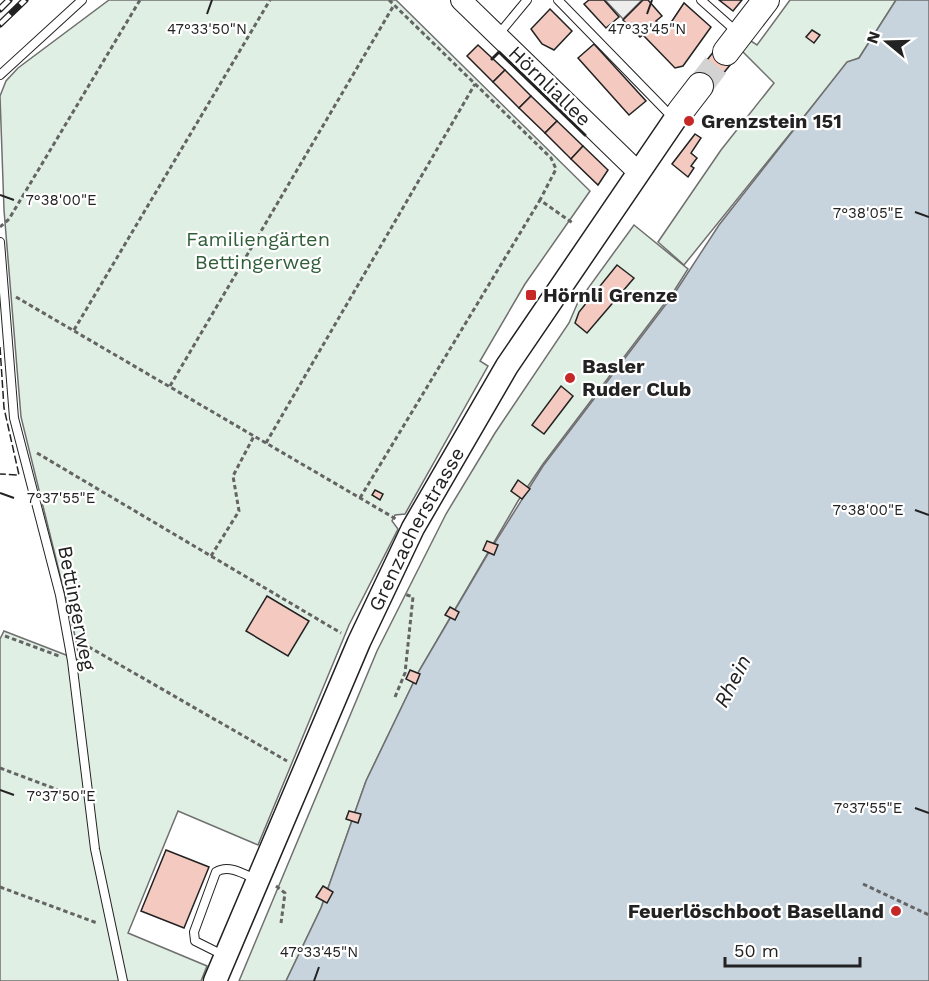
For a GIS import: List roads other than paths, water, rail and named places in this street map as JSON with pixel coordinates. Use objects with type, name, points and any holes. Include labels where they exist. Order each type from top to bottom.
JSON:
[{"type":"main road","points":[[733,43],[766,0]]},
{"type":"main road","points":[[677,116],[700,86]]},
{"type":"main road","name":"Grenzacherstrasse","points":[[216,981],[226,956],[268,888],[304,770],[358,642],[413,528],[507,366],[677,116]]},
{"type":"street","name":"Hörnliallee","points":[[461,0],[638,172]]},
{"type":"lane","points":[[0,75],[82,0]]},
{"type":"lane","points":[[498,36],[527,0]]},
{"type":"lane","points":[[558,0],[677,116]]},
{"type":"lane","points":[[701,0],[733,43]]},
{"type":"lane","name":"Bettingerweg","points":[[0,242],[14,418],[60,595],[69,641],[87,798],[123,981]]},
{"type":"lane","points":[[226,956],[202,946],[195,940],[194,932],[216,872],[222,868],[230,869],[268,888]]},
{"type":"water","name":"Rhein","points":[[896,0],[929,0],[929,981],[286,981],[321,908],[366,781],[419,671],[489,552],[543,466],[676,291],[719,225],[847,62],[859,58]]},
{"type":"tunnel","points":[[700,86],[726,52]]},
{"type":"railway","points":[[0,9],[9,0]]},
{"type":"railway","points":[[0,24],[25,0]]},
{"type":"place","name":"Grenzstein 151","points":[[689,121]]},
{"type":"place","name":"Hörnli Grenze","points":[[531,295]]},
{"type":"place","name":"Basler Ruder Club","points":[[570,378]]},
{"type":"place","name":"Feuerlöschboot Baselland","points":[[896,911]]},
{"type":"park label","name":"Familiengärten Bettingerweg","points":[[258,250]]}]
